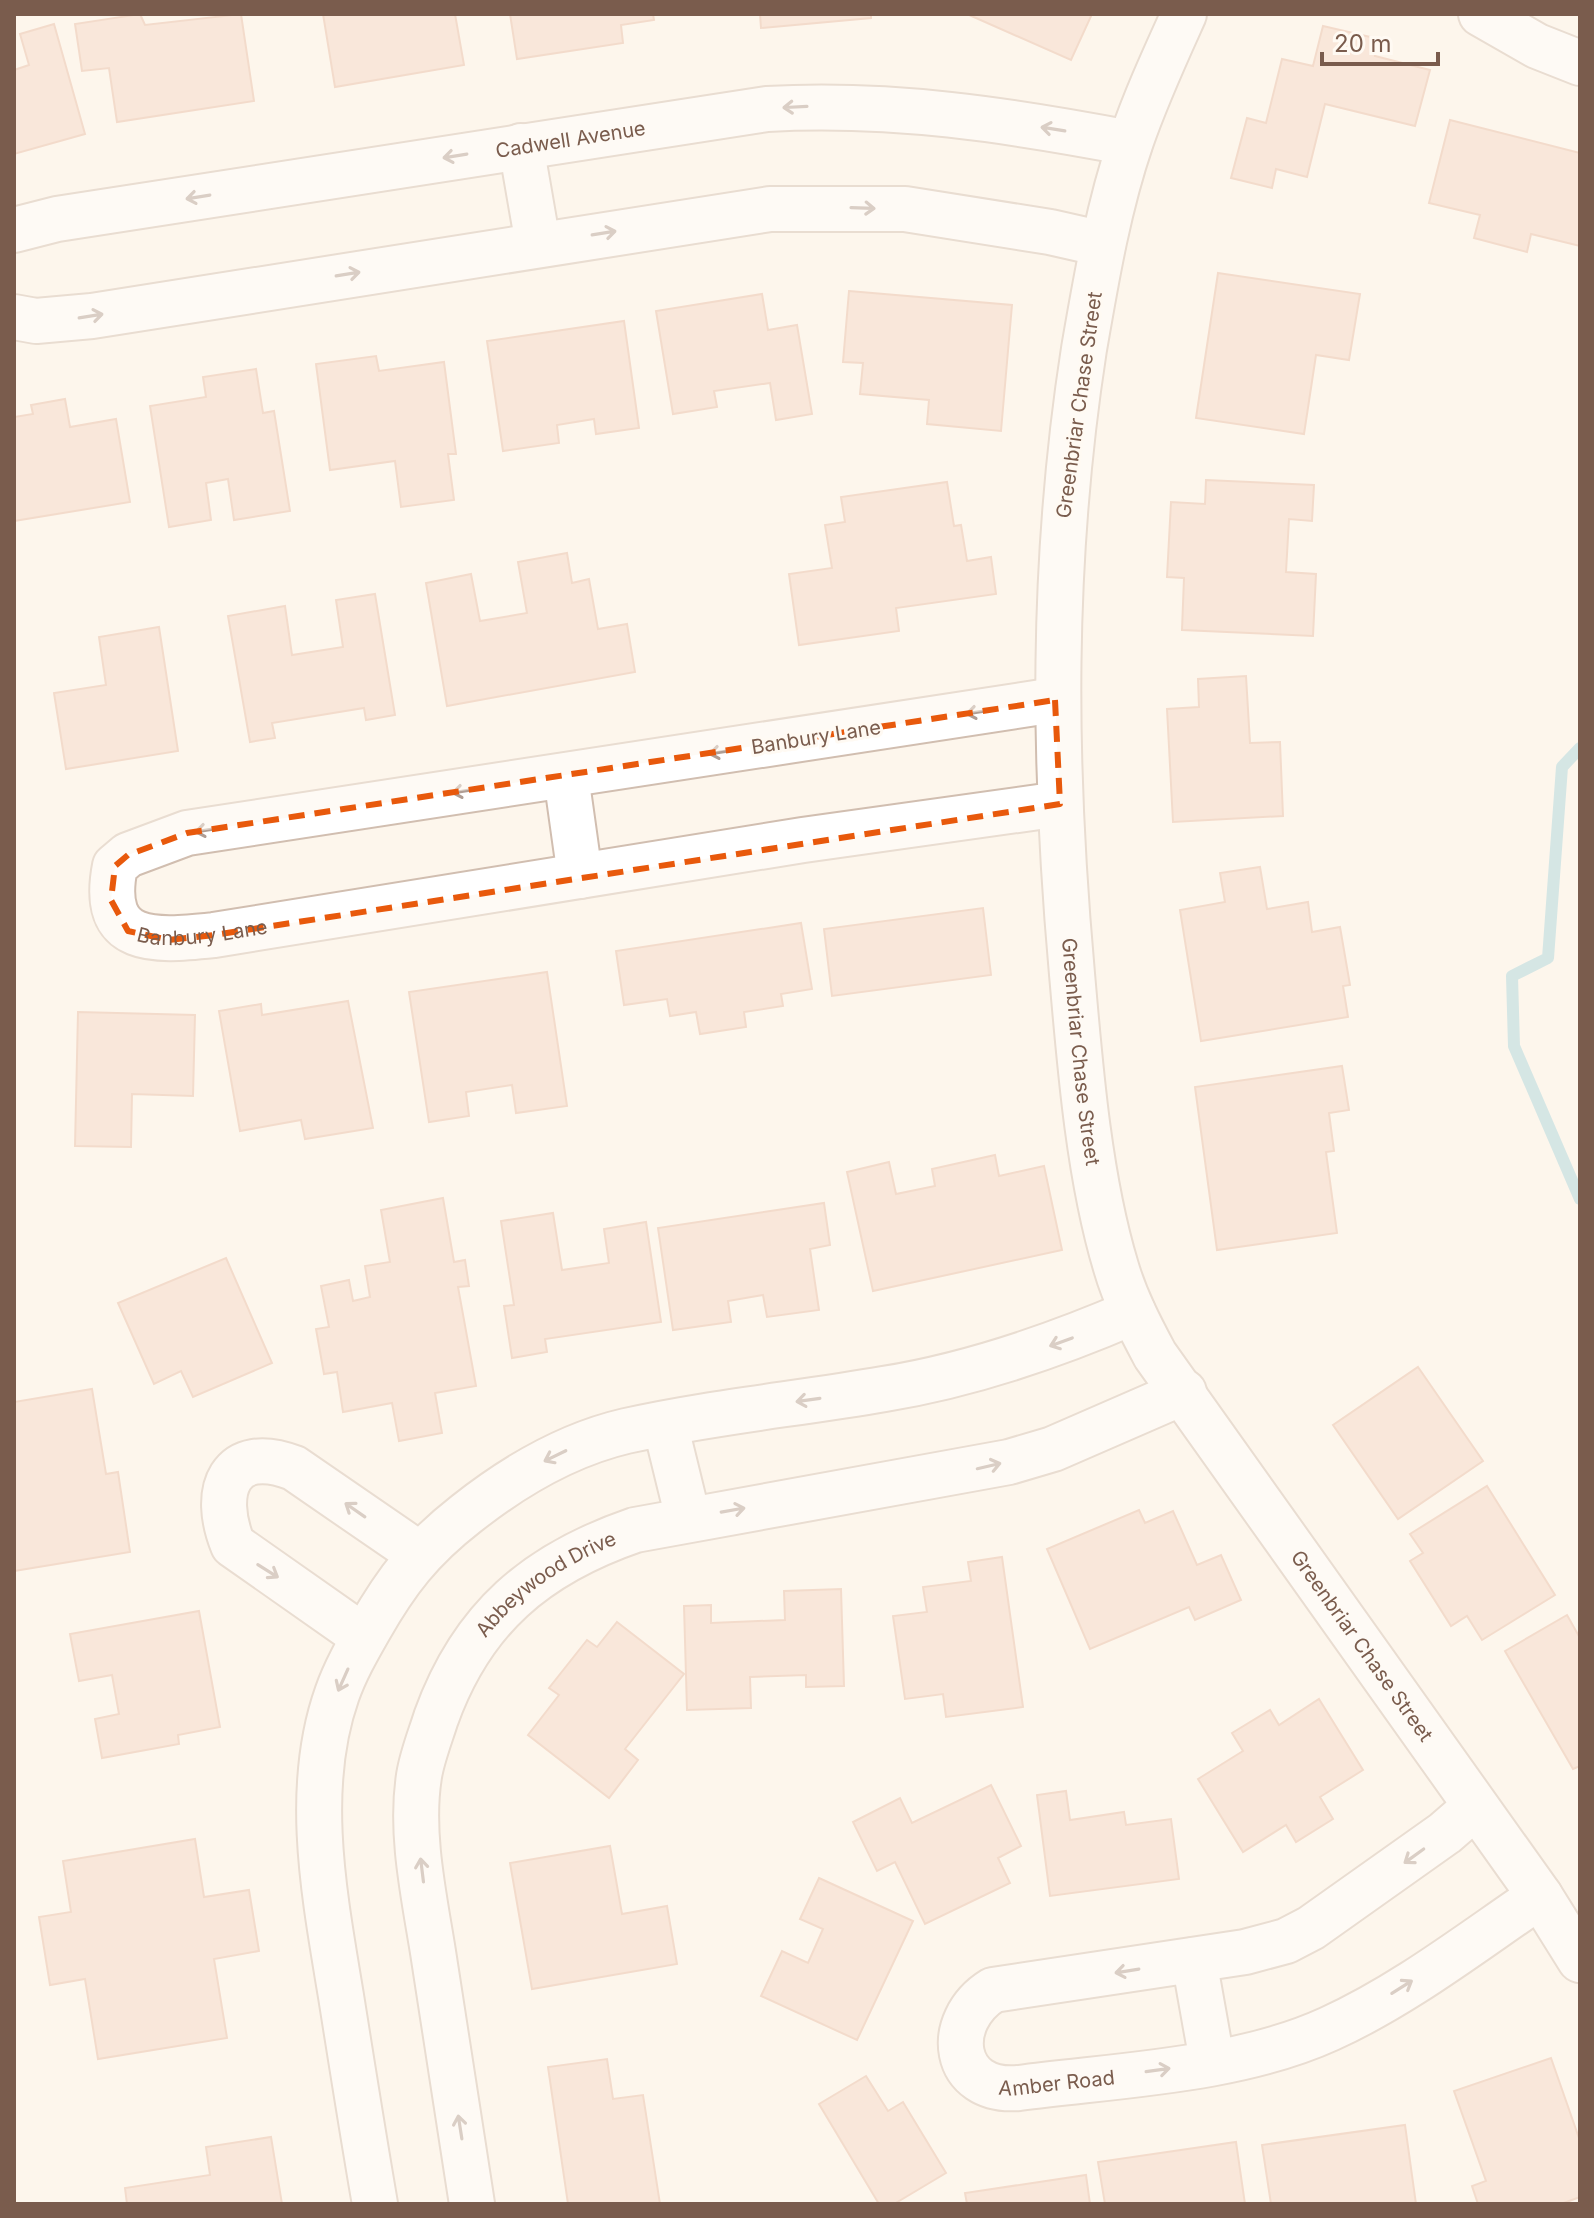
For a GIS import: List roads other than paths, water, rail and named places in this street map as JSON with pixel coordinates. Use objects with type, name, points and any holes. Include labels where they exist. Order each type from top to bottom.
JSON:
[{"type":"street","name":"Greenbriar Chase Street","points":[[1184,14],[1130,143],[1103,244],[1072,429],[1062,536],[1055,700],[1076,1027],[1093,1157],[1115,1266],[1133,1312],[1155,1355],[1540,1896],[1580,1960]]},
{"type":"street","points":[[1481,14],[1537,46],[1580,63]]},
{"type":"street","name":"Cadwell Avenue","points":[[14,230],[72,216],[685,119],[826,106],[943,111],[1130,143]]},
{"type":"street","points":[[521,146],[538,244]]},
{"type":"street","points":[[14,317],[36,321],[69,319],[718,215],[838,207],[905,209],[1050,232],[1103,244]]},
{"type":"street","name":"Banbury Lane","points":[[1055,700],[187,833],[121,860],[115,866],[111,900],[117,919],[128,931],[169,940],[1060,804]]},
{"type":"street","points":[[566,776],[580,876]]},
{"type":"street","points":[[375,2204],[325,1901],[321,1779],[336,1695],[364,1637],[409,1564],[481,1502],[529,1469],[573,1447],[624,1431],[886,1389],[1015,1360],[1133,1312]]},
{"type":"street","name":"Abbeywood Drive","points":[[472,2204],[419,1851],[419,1776],[451,1677],[477,1637],[533,1579],[597,1543],[688,1518],[952,1475],[1009,1462],[1053,1449],[1184,1392]]},
{"type":"street","points":[[665,1424],[688,1518]]},
{"type":"street","points":[[364,1637],[233,1545],[224,1522],[225,1485],[236,1470],[256,1461],[275,1461],[294,1468],[419,1554]]},
{"type":"street","name":"Amber Road","points":[[1475,1807],[1445,1833],[1311,1928],[1286,1941],[1194,1960],[993,1990],[976,2001],[965,2020],[961,2036],[970,2074],[984,2086],[999,2090],[1263,2052],[1329,2029],[1451,1956],[1540,1896]]},
{"type":"street","points":[[1194,1960],[1212,2061]]},
{"type":"waterway","points":[[1580,748],[1562,767],[1548,958],[1512,976],[1514,1046],[1580,1199]]}]
